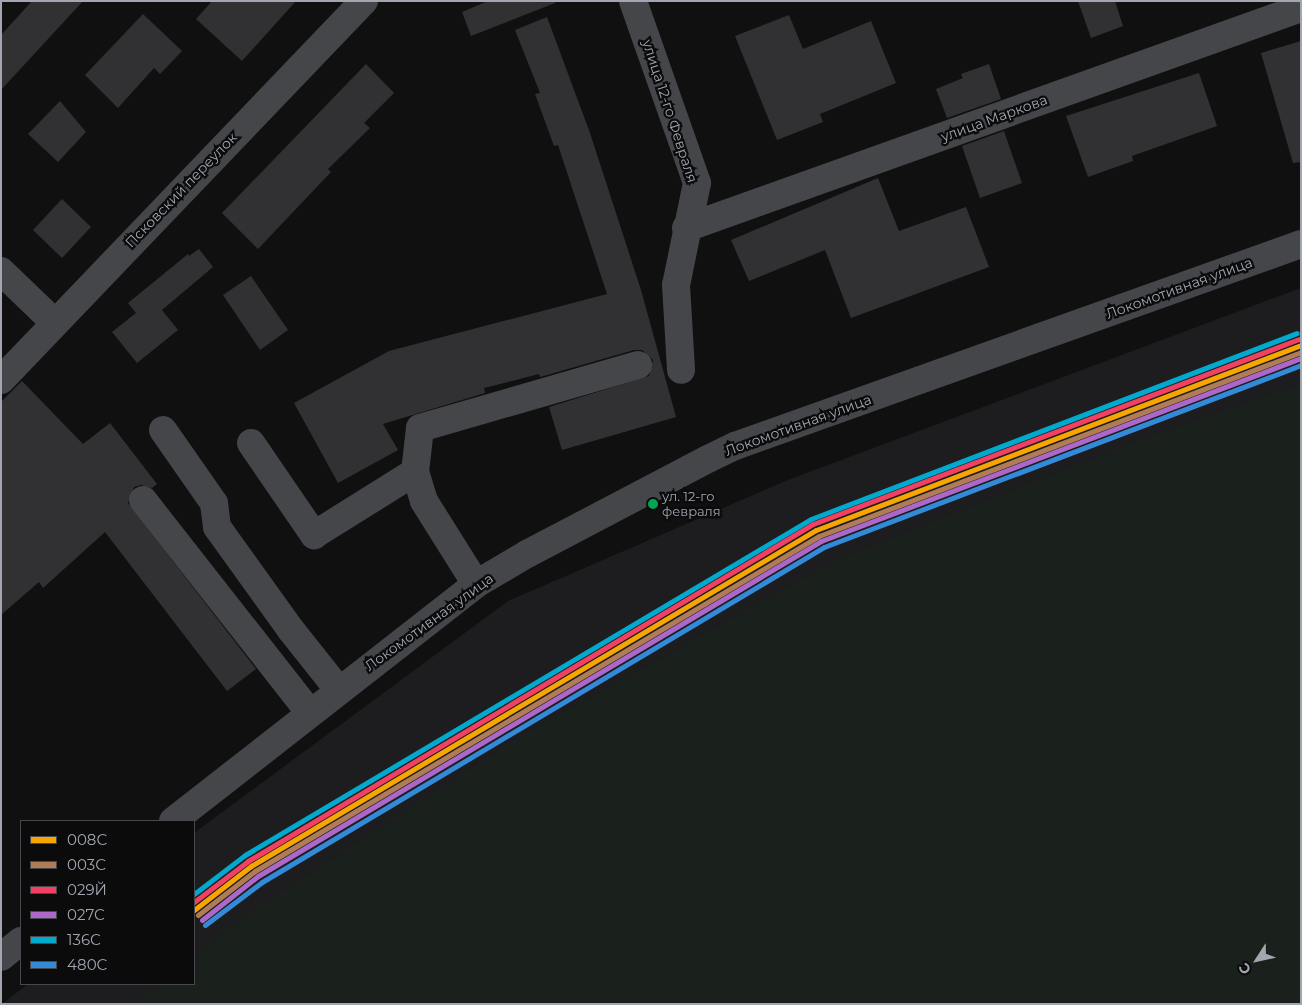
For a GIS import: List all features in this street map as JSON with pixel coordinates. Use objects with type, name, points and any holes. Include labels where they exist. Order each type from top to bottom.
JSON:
[{"type":"street","name":"Псковский переулок","points":[[1,380],[54,322],[364,1]]},
{"type":"street","name":"улица 12-го Февраля","points":[[634,1],[697,183],[686,228],[676,285],[680,370]]},
{"type":"street","name":"улица Маркова","points":[[686,228],[1301,8]]},
{"type":"street","name":"Локомотивная улица","points":[[174,820],[338,689],[476,584],[527,554],[735,446],[1301,244]]},
{"type":"street","points":[[1,271],[54,322]]},
{"type":"street","points":[[476,584],[424,501],[415,472],[420,428],[638,365]]},
{"type":"street","points":[[163,430],[214,503],[217,527],[291,630],[338,689]]},
{"type":"street","points":[[251,443],[314,535],[415,472]]},
{"type":"street","points":[[142,500],[310,712]]},
{"type":"street","points":[[1,957],[20,942]]},
{"type":"shaded area","points":[[1301,288],[1301,498],[286,1004],[2,1004],[27,985],[195,985],[195,832],[508,601],[788,480]]},
{"type":"shaded area","points":[[1301,384],[1301,1004],[134,1004],[158,985],[195,985],[195,956],[252,911],[518,738],[837,560],[1140,440]]},
{"type":"building","points":[[32,1],[83,1],[1,90],[1,35]]},
{"type":"building","points":[[212,1],[296,1],[242,61],[196,19]]},
{"type":"building","points":[[488,1],[555,1],[555,3],[471,36],[462,12]]},
{"type":"building","points":[[1078,1],[1115,1],[1123,26],[1091,38]]},
{"type":"building","points":[[143,14],[182,51],[160,74],[154,68],[118,108],[85,75]]},
{"type":"building","points":[[789,15],[803,49],[871,21],[896,83],[820,114],[823,122],[777,140],[735,36]]},
{"type":"building","points":[[547,17],[590,133],[641,290],[676,417],[562,450],[549,407],[649,376],[653,360],[642,350],[634,350],[540,377],[539,374],[484,388],[485,393],[383,424],[398,450],[338,483],[294,403],[389,351],[607,294],[558,145],[554,146],[535,94],[540,93],[515,30]]},
{"type":"building","points":[[1301,41],[1301,162],[1293,163],[1261,53]]},
{"type":"building","points":[[366,64],[394,93],[364,123],[370,128],[328,169],[331,172],[258,249],[222,213]]},
{"type":"building","points":[[989,64],[1001,99],[947,118],[936,89],[963,78],[961,74]]},
{"type":"building","points":[[1199,73],[1217,126],[1132,156],[1133,161],[1088,177],[1066,116]]},
{"type":"building","points":[[60,101],[86,132],[58,162],[28,134]]},
{"type":"building","points":[[1004,131],[1022,183],[980,198],[962,146]]},
{"type":"building","points":[[878,178],[899,231],[966,207],[989,267],[851,318],[825,250],[749,281],[731,240]]},
{"type":"building","points":[[62,199],[91,227],[62,258],[33,230]]},
{"type":"building","points":[[199,249],[213,267],[162,310],[178,330],[137,363],[112,332],[136,313],[128,303],[188,254],[189,256]]},
{"type":"building","points":[[251,276],[288,330],[260,350],[223,295]]},
{"type":"building","points":[[22,381],[83,444],[110,423],[157,484],[152,488],[141,485],[134,487],[128,503],[256,669],[227,691],[105,532],[43,588],[39,582],[1,615],[1,402]]},
{"type":"transit line","name":"136С","points":[[195,893],[245,855],[811,519],[1297,333]]},
{"type":"transit line","name":"029Й","points":[[195,901],[248,861],[813,524],[1299,339]]},
{"type":"transit line","name":"008С","points":[[195,909],[251,866],[816,530],[1301,345]]},
{"type":"transit line","name":"003С","points":[[198,915],[255,871],[819,536],[1301,352]]},
{"type":"transit line","name":"027С","points":[[202,920],[258,876],[821,541],[1301,358]]},
{"type":"transit line","name":"480С","points":[[205,925],[262,882],[824,547],[1301,365]]},
{"type":"place","name":"ул. 12-го февраля","points":[[653,504]]}]
